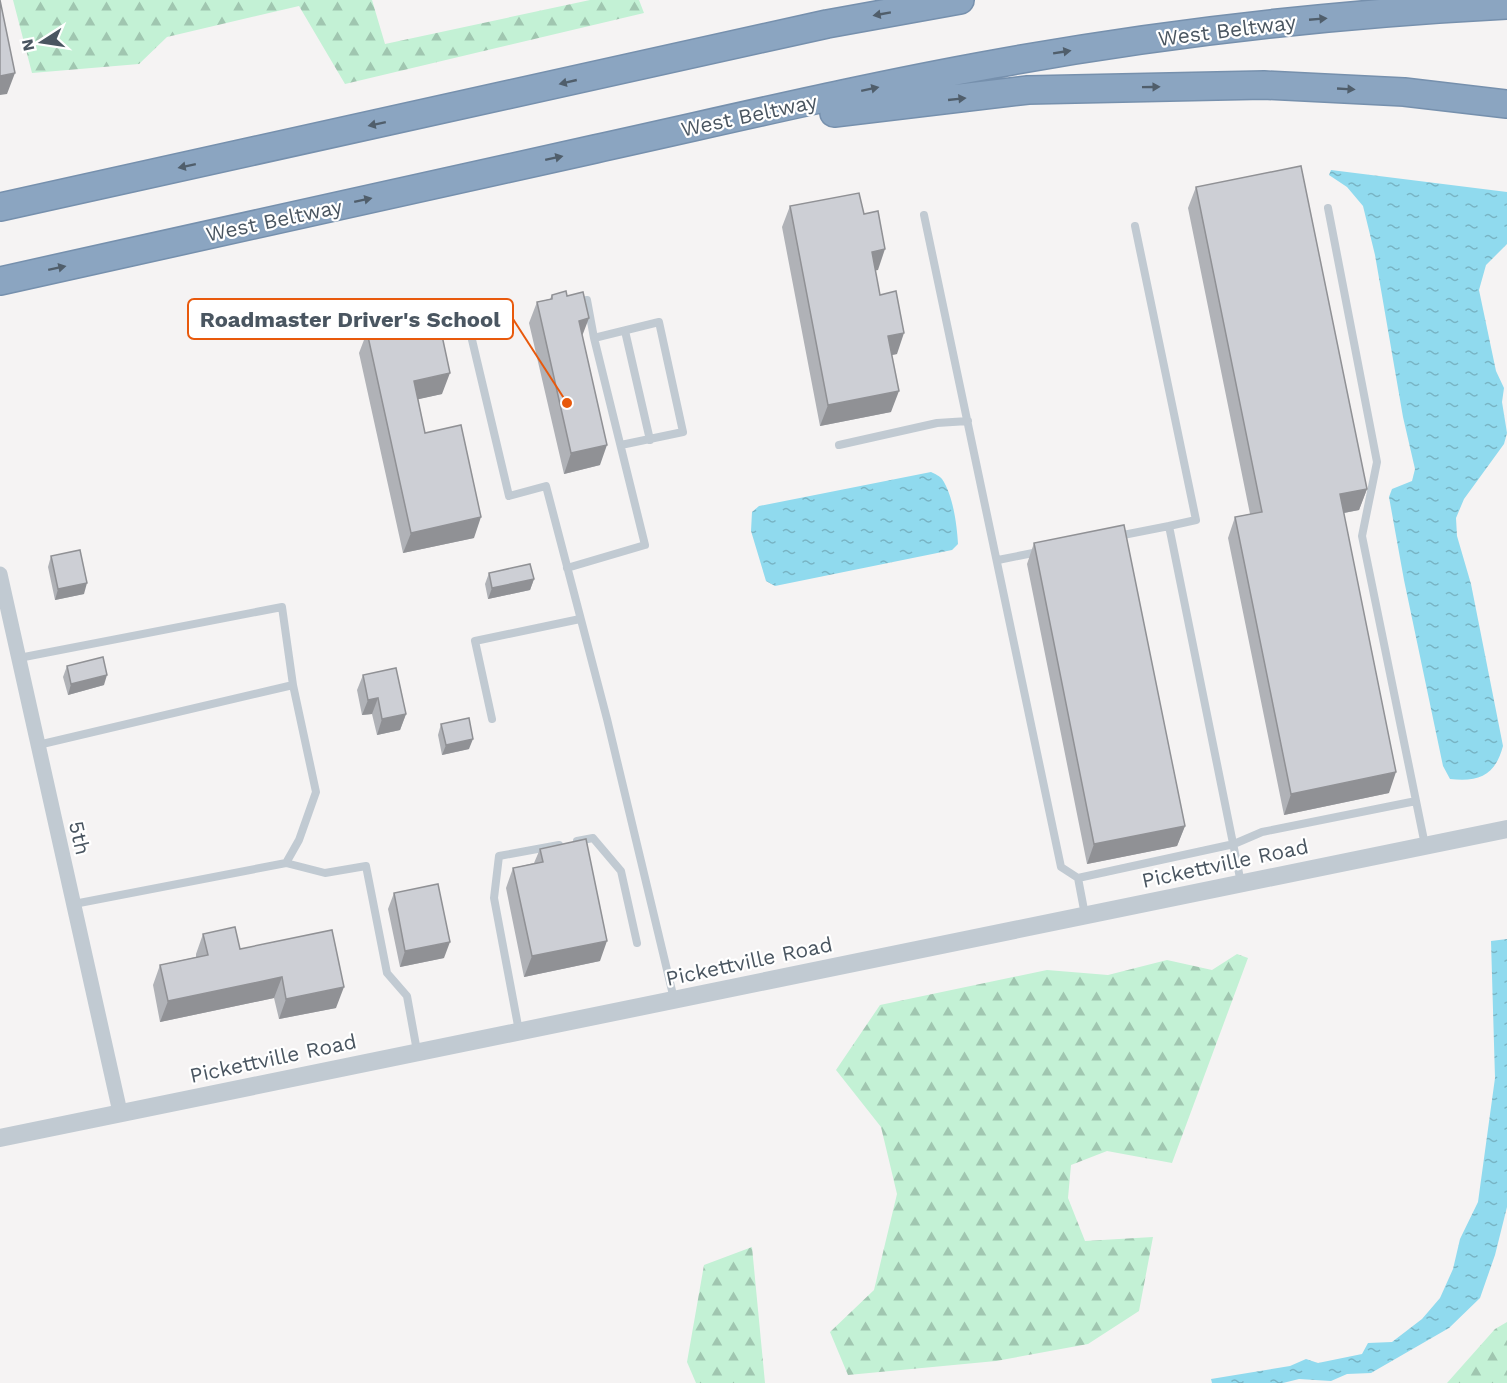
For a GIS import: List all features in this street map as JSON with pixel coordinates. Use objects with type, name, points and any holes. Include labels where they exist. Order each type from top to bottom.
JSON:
[{"type":"highway","points":[[600,74],[674,45],[854,0]]},
{"type":"highway","points":[[0,207],[827,24],[960,0]]},
{"type":"highway","name":"West Beltway","points":[[0,281],[991,64],[1068,51],[1304,21],[1507,5]]},
{"type":"highway","points":[[669,133],[1028,90],[1264,85],[1404,92],[1507,104]]},
{"type":"street","name":"5th","points":[[0,574],[120,1112]]},
{"type":"street","name":"Pickettville Road","points":[[0,1138],[1507,829]]},
{"type":"lane","points":[[1328,208],[1377,462],[1362,536],[1425,845]]},
{"type":"lane","points":[[924,214],[1061,867],[1078,878],[1234,844],[1262,832],[1416,801]]},
{"type":"lane","points":[[1112,537],[1196,520],[1135,226]]},
{"type":"lane","points":[[564,304],[586,300],[645,545],[567,568]]},
{"type":"lane","points":[[382,322],[464,306],[509,496],[546,486],[607,719],[674,999]]},
{"type":"lane","points":[[594,338],[659,322],[683,432],[621,445]]},
{"type":"lane","points":[[626,331],[650,440]]},
{"type":"lane","points":[[839,445],[937,423],[968,421]]},
{"type":"lane","points":[[1169,526],[1241,883]]},
{"type":"lane","points":[[998,560],[1043,551]]},
{"type":"lane","points":[[19,658],[282,608],[294,685],[316,792],[298,840],[286,863]]},
{"type":"lane","points":[[492,719],[475,641],[580,619]]},
{"type":"lane","points":[[38,745],[294,685]]},
{"type":"lane","points":[[519,1031],[494,898],[499,856],[593,838],[621,871],[637,943]]},
{"type":"lane","points":[[74,904],[286,863],[325,873],[366,866],[387,973],[407,996],[417,1051]]},
{"type":"lane","points":[[1078,878],[1085,915]]},
{"type":"green space","points":[[13,0],[372,0],[385,44],[590,0],[639,0],[644,13],[345,84],[299,6],[167,37],[139,64],[32,73]]},
{"type":"green space","points":[[1237,954],[1248,958],[1172,1163],[1107,1151],[1071,1165],[1068,1198],[1085,1241],[1153,1237],[1139,1311],[1088,1344],[996,1361],[848,1375],[830,1332],[874,1290],[897,1194],[881,1127],[836,1070],[880,1005],[1047,970],[1108,975],[1167,960],[1212,970]]},
{"type":"green space","points":[[752,1247],[765,1383],[696,1383],[687,1362],[704,1265]]},
{"type":"green space","points":[[1507,1322],[1507,1383],[1447,1383],[1495,1329]]},
{"type":"water","points":[[1331,170],[1507,192],[1507,244],[1486,265],[1479,290],[1496,371],[1504,388],[1502,402],[1507,433],[1504,444],[1464,499],[1456,518],[1457,536],[1471,584],[1503,746],[1495,764],[1484,775],[1477,778],[1450,779],[1443,766],[1389,497],[1392,489],[1412,481],[1415,469],[1403,417],[1375,255],[1363,206],[1347,187],[1329,175]]},
{"type":"water","points":[[931,472],[942,479],[952,502],[958,544],[952,550],[775,586],[766,581],[751,531],[752,512],[759,506]]},
{"type":"water","points":[[1507,939],[1507,1207],[1495,1255],[1480,1298],[1449,1328],[1371,1373],[1347,1374],[1331,1381],[1299,1379],[1283,1383],[1212,1383],[1211,1379],[1290,1366],[1306,1359],[1318,1363],[1362,1354],[1368,1343],[1392,1342],[1422,1319],[1440,1298],[1453,1269],[1460,1239],[1478,1202],[1495,1078],[1491,941]]},
{"type":"building","points":[[0,0],[15,73],[0,76]]},
{"type":"building","points":[[1301,166],[1367,489],[1340,494],[1396,772],[1291,794],[1235,517],[1262,512],[1196,187]]},
{"type":"building","points":[[859,193],[864,214],[878,211],[885,249],[872,252],[880,295],[896,291],[904,333],[888,336],[899,391],[828,405],[790,206]]},
{"type":"building","points":[[566,291],[567,296],[583,292],[589,318],[579,321],[607,445],[571,453],[537,302],[552,299],[552,295]]},
{"type":"building","points":[[438,317],[450,373],[414,381],[425,433],[461,425],[481,517],[411,533],[367,332]]},
{"type":"building","points":[[1124,525],[1185,826],[1094,844],[1034,543]]},
{"type":"building","points":[[80,550],[87,583],[58,589],[51,556]]},
{"type":"building","points":[[530,564],[534,579],[492,588],[489,573]]},
{"type":"building","points":[[103,657],[107,675],[71,684],[67,666]]},
{"type":"building","points":[[396,668],[406,714],[382,719],[378,698],[368,700],[363,675]]},
{"type":"building","points":[[469,718],[473,739],[446,745],[441,724]]},
{"type":"building","points":[[586,839],[607,941],[532,956],[513,868],[543,862],[540,849]]},
{"type":"building","points":[[438,884],[450,942],[405,951],[394,893]]},
{"type":"building","points":[[235,927],[240,949],[332,930],[344,987],[286,999],[282,977],[168,1001],[160,965],[208,955],[203,934]]},
{"type":"place","name":"Roadmaster Driver's School","points":[[567,403]]}]
